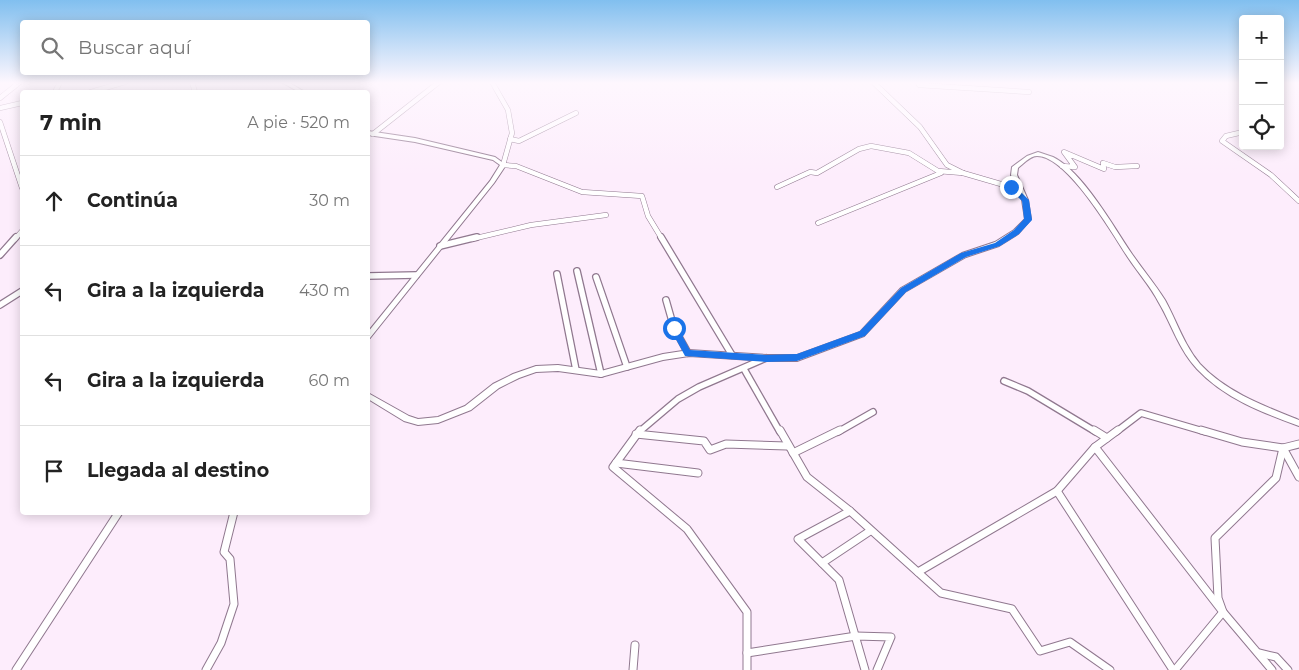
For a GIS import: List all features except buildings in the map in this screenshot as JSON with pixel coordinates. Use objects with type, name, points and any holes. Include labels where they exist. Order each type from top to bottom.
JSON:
[{"type":"street","points":[[370,134],[398,113]]},
{"type":"street","points":[[370,333],[492,182],[503,165],[512,133],[509,113]]},
{"type":"street","points":[[510,139],[518,141],[575,113]]},
{"type":"street","points":[[906,113],[932,142],[947,166],[963,173],[1011,187],[1025,200]]},
{"type":"street","points":[[0,122],[20,182]]},
{"type":"street","points":[[1239,133],[1226,136],[1222,141],[1271,175],[1299,201]]},
{"type":"street","points":[[370,134],[415,140],[495,159],[503,165],[516,166],[582,192],[642,196],[648,216],[732,355]]},
{"type":"street","points":[[777,187],[810,172],[816,173],[859,149],[871,146],[909,153],[938,171],[963,173]]},
{"type":"street","points":[[1062,166],[1075,167],[1064,152],[1104,169],[1103,163],[1115,167],[1137,166]]},
{"type":"street","points":[[370,397],[407,419],[418,422],[438,420],[468,408],[496,386],[536,369],[576,370],[602,374],[663,357],[688,353],[797,358],[862,334],[903,290],[964,255],[997,244],[1016,232],[1028,220],[1025,200],[1014,175],[1015,167],[1031,155],[1038,154],[1062,166],[1090,196],[1162,302],[1182,345],[1198,367],[1241,398],[1299,423]]},
{"type":"street","points":[[818,223],[943,172]]},
{"type":"street","points":[[440,246],[530,225],[606,215]]},
{"type":"street","points":[[0,255],[20,232]]},
{"type":"street","points":[[578,271],[602,374]]},
{"type":"street","points":[[557,274],[576,370]]},
{"type":"street","points":[[370,276],[416,275]]},
{"type":"street","points":[[596,276],[627,367]]},
{"type":"street","points":[[0,305],[20,292]]},
{"type":"street","points":[[666,300],[674,328],[688,353]]},
{"type":"street","points":[[747,670],[748,612],[687,529],[613,467],[636,434],[678,399],[700,387],[766,358]]},
{"type":"street","points":[[744,369],[787,446],[807,476],[850,511],[870,532],[941,593],[1012,609],[1040,651],[1070,642],[1110,670]]},
{"type":"street","points":[[1004,381],[1028,391],[1107,438]]},
{"type":"street","points":[[793,453],[819,442],[873,412]]},
{"type":"street","points":[[918,572],[1057,491],[1095,447],[1141,413],[1242,442],[1283,448],[1299,444]]},
{"type":"street","points":[[636,434],[704,441],[710,450],[726,444],[787,446]]},
{"type":"street","points":[[1095,447],[1223,612],[1272,670]]},
{"type":"street","points":[[1283,448],[1299,477]]},
{"type":"street","points":[[1223,612],[1218,598],[1215,538],[1276,478],[1283,448]]},
{"type":"street","points":[[616,463],[698,473]]},
{"type":"street","points":[[1057,491],[1174,670],[1223,612]]},
{"type":"street","points":[[850,511],[798,539],[839,580],[865,670]]},
{"type":"street","points":[[16,670],[117,515]]},
{"type":"street","points":[[206,670],[221,644],[234,604],[230,559],[224,552],[233,515]]},
{"type":"street","points":[[822,563],[870,532]]},
{"type":"street","points":[[747,653],[856,636],[890,637],[877,670]]},
{"type":"street","points":[[633,670],[635,645]]},
{"type":"street","points":[[1259,653],[1276,657],[1288,670]]},
{"type":"route","points":[[674,328],[688,353],[766,358],[797,358],[862,334],[903,290],[964,255],[997,244],[1016,232],[1028,220],[1025,200],[1011,187]]}]
